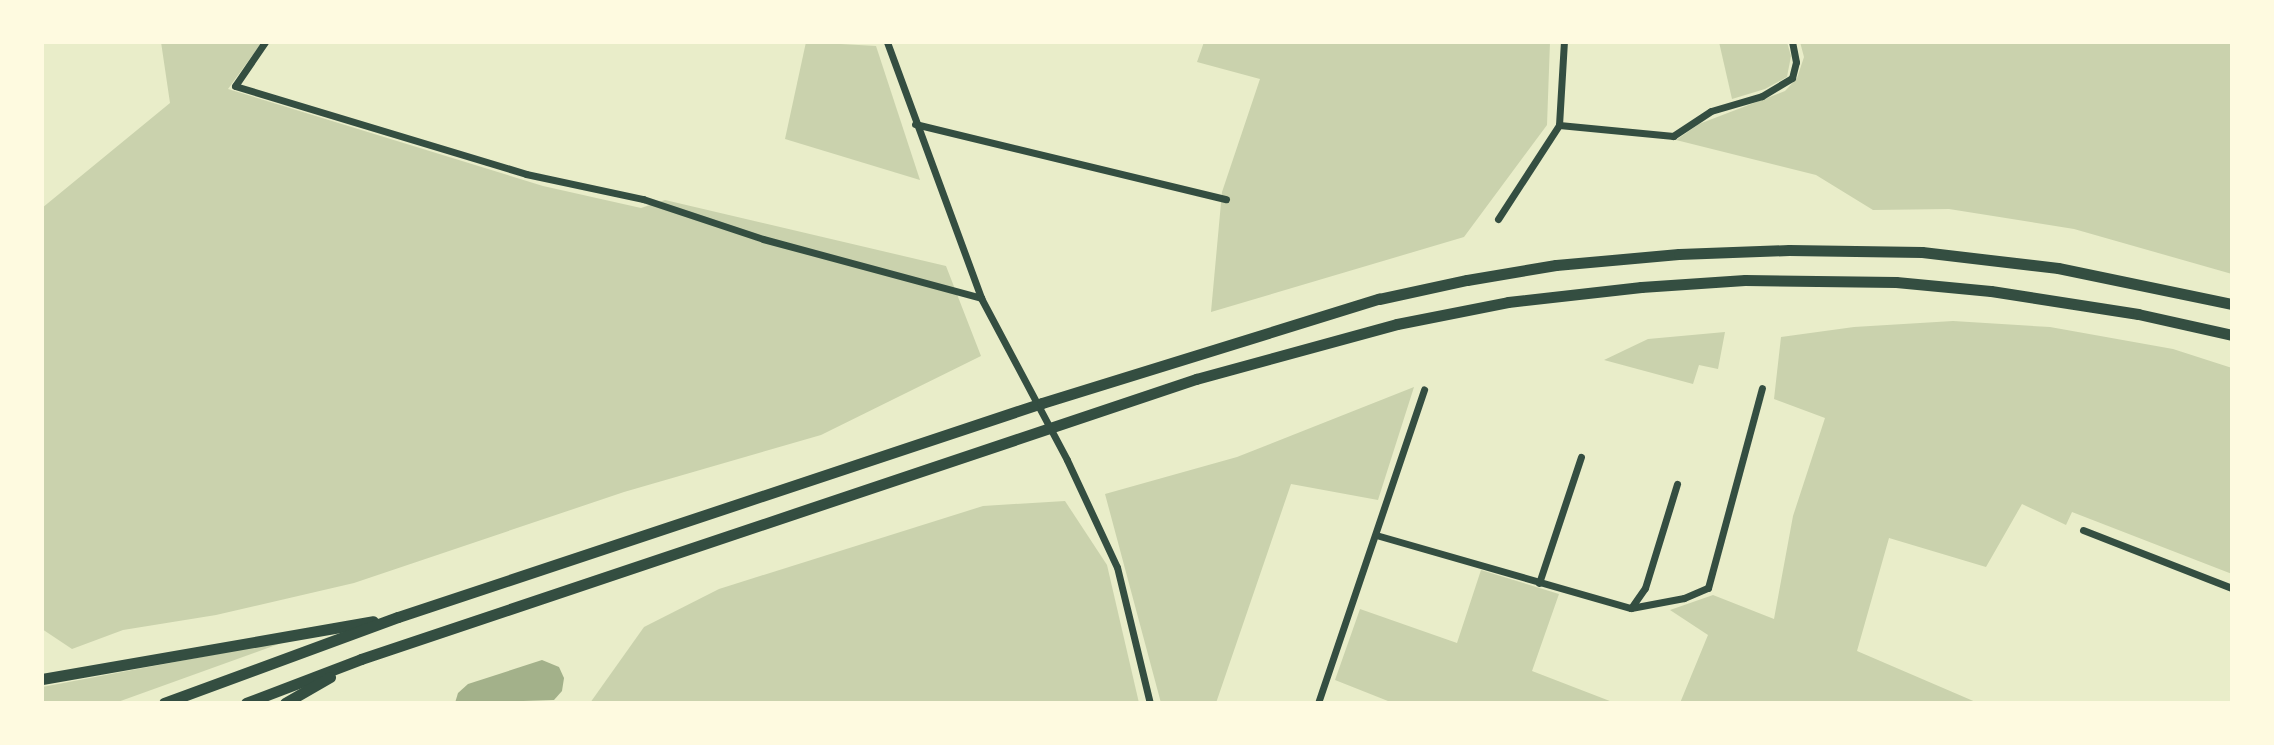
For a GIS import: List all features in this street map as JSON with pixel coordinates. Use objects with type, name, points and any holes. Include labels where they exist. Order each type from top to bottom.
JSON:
[{"type":"main road","points":[[164,703],[398,617],[1279,328],[1379,299],[1467,280],[1556,265],[1679,254],[1789,250],[1922,252],[2058,268],[2232,304]]},
{"type":"main road","points":[[246,703],[361,659],[1196,379],[1397,324],[1508,302],[1641,287],[1745,280],[1896,282],[2047,299],[2138,314],[2232,335]]},
{"type":"main road","points":[[42,679],[398,617]]},
{"type":"main road","points":[[285,703],[361,659]]},
{"type":"street","points":[[265,42],[235,86],[526,174],[643,199],[763,239],[981,298]]},
{"type":"street","points":[[887,42],[981,298],[1067,460],[1117,567],[1150,703]]},
{"type":"street","points":[[1498,219],[1559,125],[1564,42]]},
{"type":"street","points":[[1559,125],[1673,136],[1711,111],[1762,96],[1792,78],[1796,62],[1792,42]]},
{"type":"street","points":[[915,124],[1226,199]]},
{"type":"street","points":[[1376,535],[1631,608],[1684,598],[1708,588],[1762,388]]},
{"type":"street","points":[[1318,703],[1424,389]]},
{"type":"street","points":[[1539,583],[1581,457]]},
{"type":"street","points":[[1631,608],[1645,588],[1677,484]]},
{"type":"street","points":[[2083,530],[2232,588]]},
{"type":"shaded area","points":[[161,42],[262,42],[228,89],[543,186],[641,208],[665,200],[946,266],[981,356],[821,435],[624,492],[354,583],[216,615],[123,630],[72,649],[42,629],[42,208],[170,103]]},
{"type":"shaded area","points":[[806,42],[876,46],[920,180],[785,139]]},
{"type":"shaded area","points":[[1204,42],[1550,42],[1547,125],[1464,237],[1211,312],[1222,192],[1260,79],[1197,62]]},
{"type":"shaded area","points":[[1719,42],[1787,42],[1791,56],[1787,77],[1765,89],[1732,99]]},
{"type":"shaded area","points":[[1800,42],[2232,42],[2232,274],[2074,229],[1949,209],[1873,210],[1816,175],[1676,140],[1699,124],[1785,91],[1797,78],[1804,57]]},
{"type":"shaded area","points":[[1953,321],[2050,327],[2173,349],[2232,368],[2232,574],[2072,512],[2066,525],[2022,504],[1986,567],[1889,538],[1857,651],[1978,703],[1680,703],[1708,635],[1670,610],[1713,595],[1774,619],[1793,516],[1825,418],[1774,399],[1781,337],[1854,327]]},
{"type":"shaded area","points":[[1725,332],[1718,369],[1699,365],[1693,384],[1604,360],[1648,339]]},
{"type":"shaded area","points":[[1414,387],[1378,500],[1291,484],[1216,703],[1161,703],[1105,494],[1237,457]]},
{"type":"shaded area","points":[[1065,501],[1107,565],[1139,703],[590,703],[644,627],[719,589],[983,506]]},
{"type":"shaded area","points":[[1481,570],[1559,594],[1532,671],[1615,703],[1393,703],[1335,680],[1360,609],[1457,643]]},
{"type":"shaded area","points":[[287,641],[115,703],[42,703],[42,687]]},
{"type":"shaded area","points":[[542,660],[559,667],[564,678],[562,691],[554,700],[455,703],[458,693],[468,684]]}]
